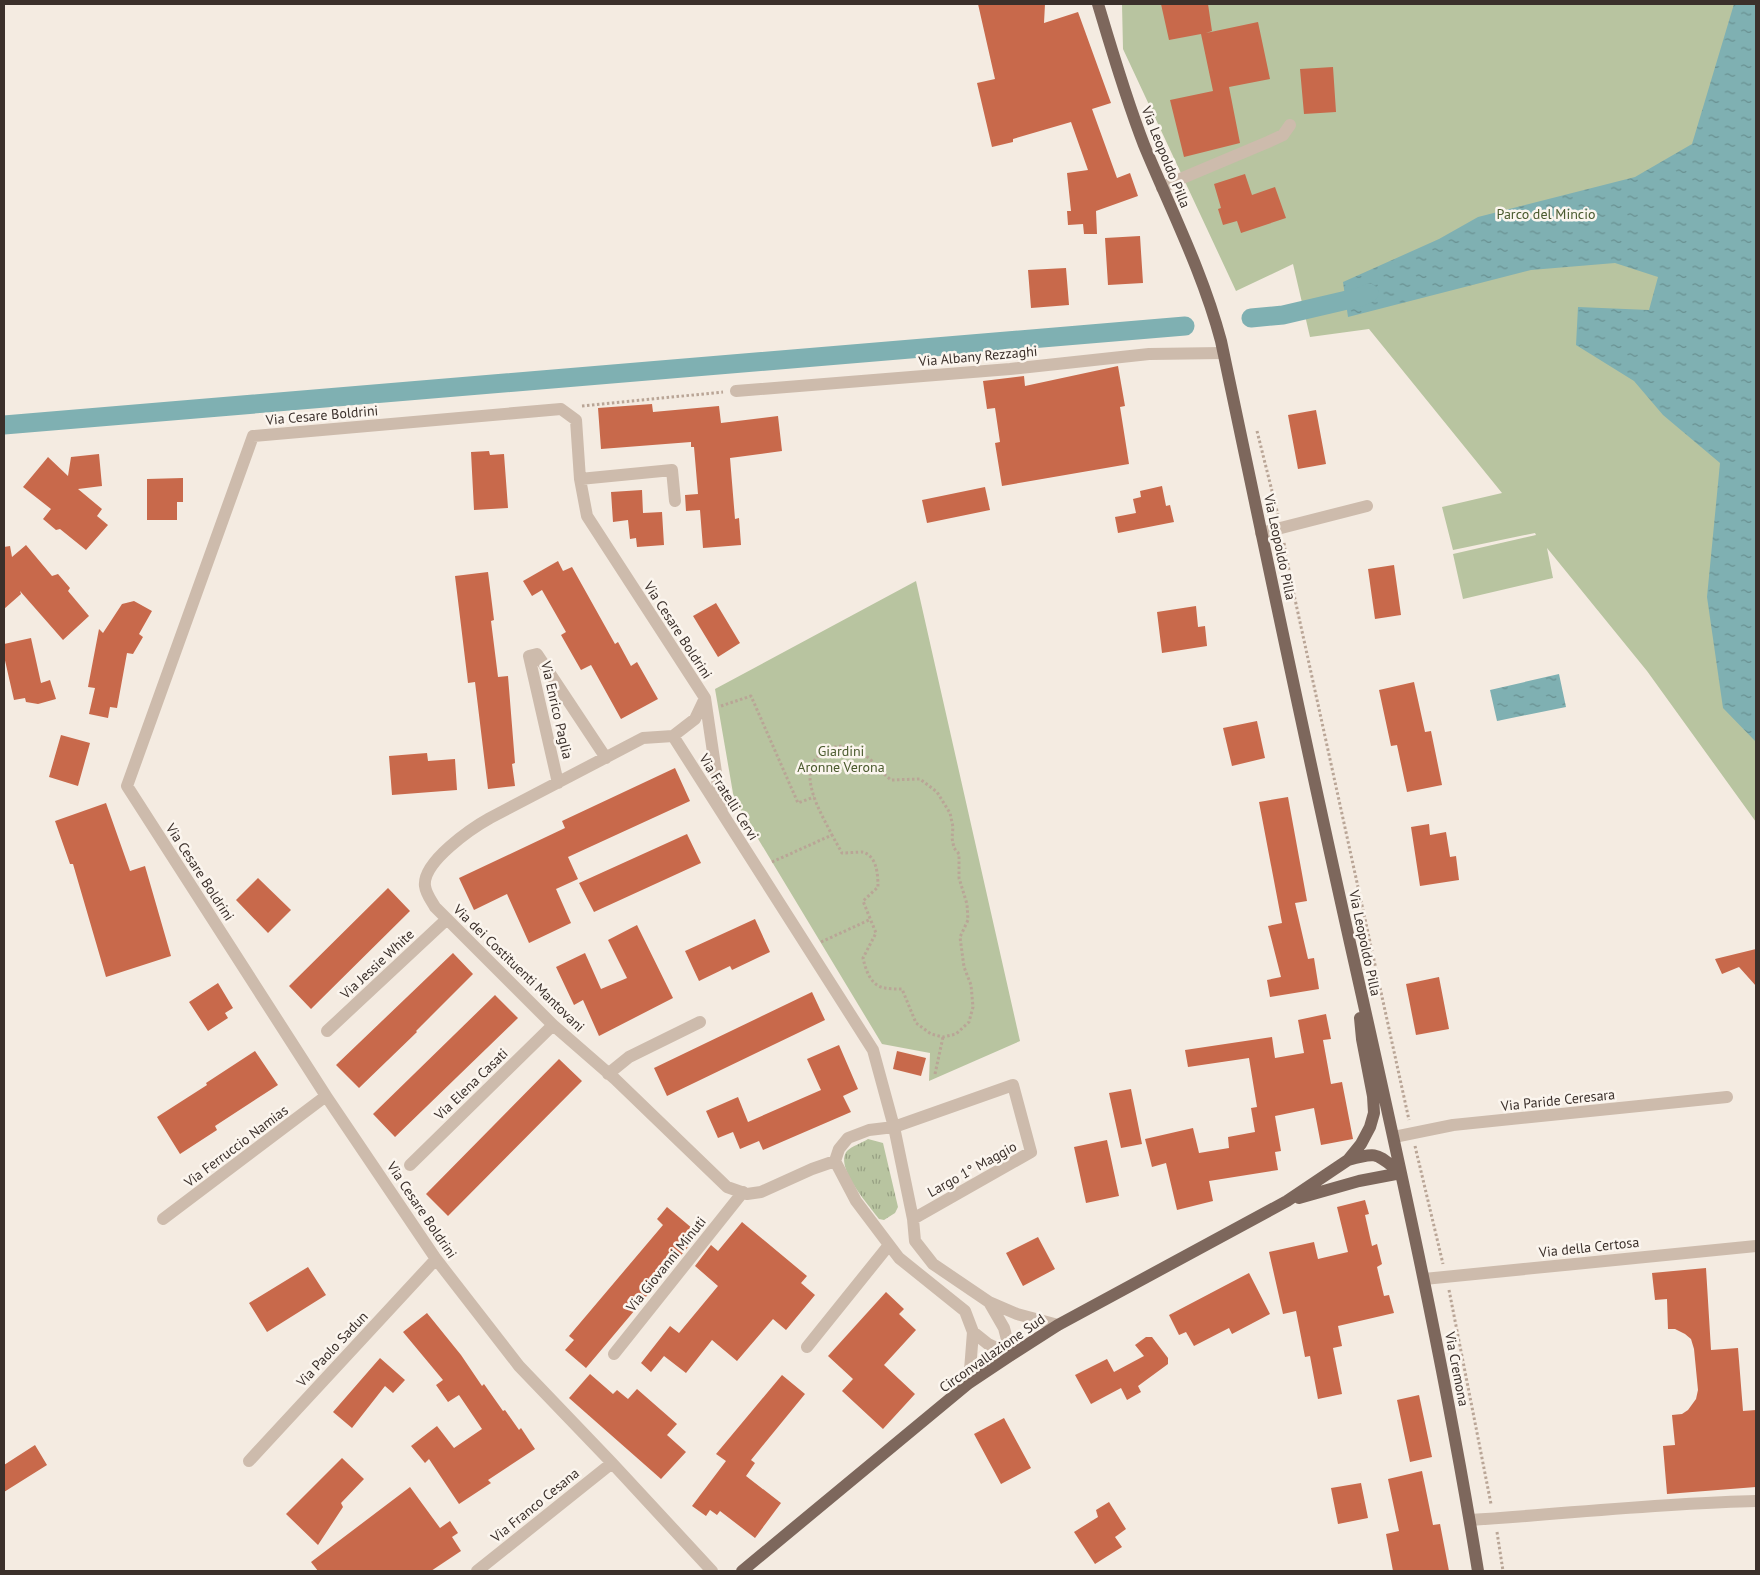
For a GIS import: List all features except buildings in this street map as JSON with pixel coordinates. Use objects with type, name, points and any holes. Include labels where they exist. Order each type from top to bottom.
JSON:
[{"type":"main road","name":"Via Leopoldo Pilla","points":[[1098,4],[1129,104],[1207,295],[1222,347],[1354,963],[1394,1137]]},
{"type":"main road","name":"Circonvallazione Sud","points":[[742,1571],[969,1383],[1011,1354],[1058,1325],[1287,1201],[1348,1160],[1366,1136],[1374,1113],[1373,1096],[1362,1040],[1354,963]]},
{"type":"main road","name":"Via Cremona","points":[[1394,1137],[1424,1279],[1478,1571]]},
{"type":"main road","name":"Circonvallazione Sud","points":[[1348,1160],[1371,1154],[1382,1157],[1401,1173]]},
{"type":"main road","name":"Circonvallazione Sud","points":[[1287,1201],[1359,1181],[1401,1173]]},
{"type":"street","points":[[1162,188],[1283,135],[1290,125]]},
{"type":"street","name":"Via Albany Rezzaghi","points":[[736,391],[1010,369],[1222,347]]},
{"type":"street","name":"Via Cesare Boldrini","points":[[673,736],[695,719],[705,698],[587,516],[580,478],[576,420],[561,409],[253,436],[126,786],[326,1096],[436,1258],[519,1366],[712,1571]]},
{"type":"street","points":[[580,478],[672,470],[675,501]]},
{"type":"street","points":[[1261,533],[1367,506]]},
{"type":"street","name":"Via Enrico Paglia","points":[[558,783],[529,656],[537,654],[606,758]]},
{"type":"street","points":[[705,698],[722,813]]},
{"type":"street","points":[[558,783],[643,738],[673,736]]},
{"type":"street","name":"Via Fratelli Cervi","points":[[673,736],[873,1050],[894,1127]]},
{"type":"street","name":"Via dei Costituenti Mantovani","points":[[558,783],[490,818],[447,848],[427,875],[424,884],[427,895],[435,907],[554,1025],[727,1187],[743,1192]]},
{"type":"street","name":"Via Jessie White","points":[[327,1031],[447,919]]},
{"type":"street","points":[[608,1074],[629,1058],[700,1022]]},
{"type":"street","name":"Via Elena Casati","points":[[410,1165],[554,1025]]},
{"type":"street","name":"Largo 1° Maggio","points":[[835,1161],[839,1149],[848,1138],[869,1130],[894,1127],[1013,1085],[1031,1152],[913,1219]]},
{"type":"street","name":"Via Ferruccio Namias","points":[[164,1219],[326,1096]]},
{"type":"street","name":"Via Paride Ceresara","points":[[1394,1137],[1453,1126],[1727,1097]]},
{"type":"street","name":"Largo 1° Maggio","points":[[894,1127],[916,1242],[933,1264],[989,1302],[1017,1314],[1058,1325]]},
{"type":"street","points":[[743,1192],[747,1194],[760,1192],[835,1161],[856,1201],[899,1258],[965,1311],[973,1332],[969,1383]]},
{"type":"street","name":"Via Giovanni Minuti","points":[[614,1354],[743,1192]]},
{"type":"street","points":[[807,1347],[889,1245]]},
{"type":"street","name":"Via della Certosa","points":[[1424,1279],[1756,1246]]},
{"type":"street","name":"Via Paolo Sadun","points":[[249,1461],[436,1258]]},
{"type":"street","points":[[989,1302],[1004,1328],[1011,1354]]},
{"type":"street","points":[[973,1332],[988,1344],[1011,1354]]},
{"type":"street","name":"Via Franco Cesana","points":[[477,1571],[612,1463]]},
{"type":"street","points":[[1470,1520],[1542,1516],[1696,1502],[1756,1502]]},
{"type":"path","points":[[561,409],[736,391]]},
{"type":"path","points":[[718,708],[751,696],[798,802],[814,797]]},
{"type":"path","points":[[839,746],[856,749],[870,759],[891,780],[920,780],[937,792],[944,802],[950,813],[954,848],[959,854],[959,878],[967,904],[968,920],[960,937],[964,967],[971,985],[973,1007],[969,1022],[956,1034],[943,1037],[931,1034],[916,1022],[902,989],[885,988],[874,983],[866,972],[863,958],[876,933],[869,920],[863,901],[878,887],[878,874],[872,858],[863,852],[842,853],[814,797],[809,771],[818,756],[827,750],[839,746]]},
{"type":"path","points":[[772,862],[832,835]]},
{"type":"path","points":[[820,942],[869,920]]},
{"type":"path","points":[[935,1074],[943,1037]]},
{"type":"green space","name":"Parco del Mincio","points":[[1122,4],[1756,4],[1756,822],[1647,671],[1547,548],[1553,578],[1463,599],[1453,554],[1536,535],[1535,533],[1453,550],[1442,507],[1502,493],[1369,329],[1310,337],[1293,264],[1236,291],[1123,49]]},
{"type":"green space","name":"Giardini Aronne Verona","points":[[916,581],[1020,1041],[929,1081],[930,1053],[882,1044],[734,799],[715,689]]},
{"type":"green space","points":[[868,1139],[883,1143],[898,1207],[895,1213],[884,1220],[879,1219],[861,1196],[845,1166],[844,1158],[847,1151]]},
{"type":"water","points":[[1734,4],[1756,4],[1756,742],[1723,708],[1707,597],[1720,463],[1663,415],[1634,381],[1576,345],[1578,307],[1649,310],[1658,277],[1615,263],[1531,270],[1348,317],[1343,282],[1439,239],[1478,217],[1635,177],[1692,144]]},
{"type":"water","points":[[1559,674],[1566,707],[1497,721],[1490,690]]},
{"type":"waterway","points":[[1251,318],[1283,315],[1360,297],[1369,293]]},
{"type":"waterway","points":[[4,425],[1185,326]]}]
